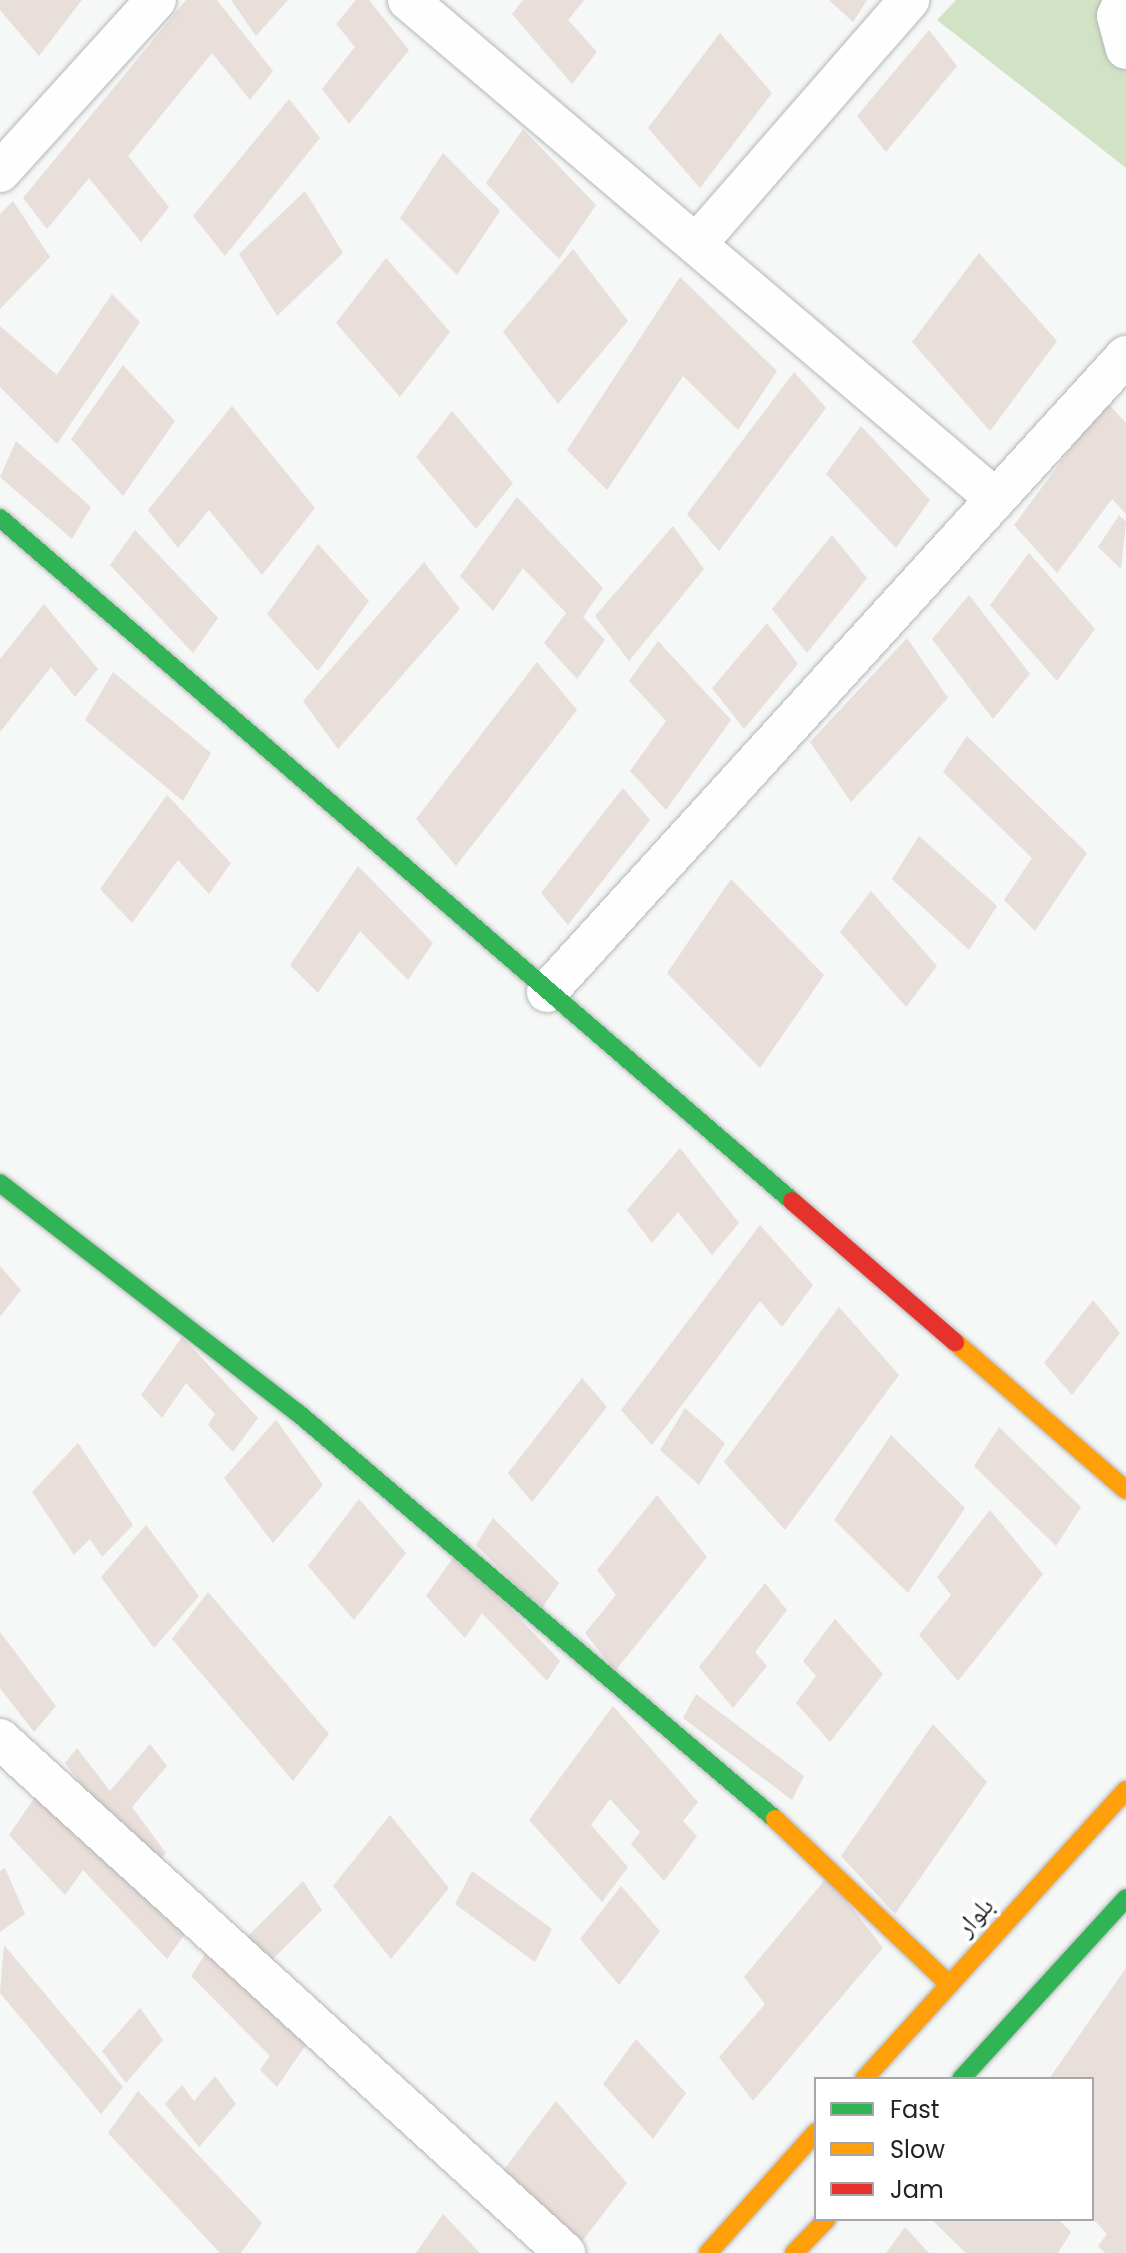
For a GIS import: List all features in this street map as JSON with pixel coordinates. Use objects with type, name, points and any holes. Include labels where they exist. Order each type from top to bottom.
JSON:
[{"type":"street","points":[[0,172],[156,0]]},
{"type":"street","points":[[408,0],[699,241],[996,499]]},
{"type":"street","points":[[699,241],[909,0]]},
{"type":"street","points":[[1124,0],[1117,16],[1126,49]]},
{"type":"street","points":[[547,992],[1126,356]]},
{"type":"street","points":[[0,518],[1126,1490]]},
{"type":"street","points":[[0,1183],[298,1413],[711,1760],[949,1984]]},
{"type":"street","points":[[0,1739],[565,2253]]},
{"type":"street","name":"بلوار","points":[[866,2077],[1126,1790]]},
{"type":"street","points":[[963,2077],[1126,1898]]},
{"type":"street","points":[[708,2253],[814,2134]]},
{"type":"street","points":[[794,2253],[825,2221]]},
{"type":"green space","points":[[956,0],[1126,0],[1126,168],[937,20]]},
{"type":"building","points":[[0,0],[82,0],[39,56],[0,10]]},
{"type":"building","points":[[186,0],[217,0],[273,71],[250,100],[212,53],[128,156],[169,207],[141,242],[89,178],[47,229],[23,198]]},
{"type":"building","points":[[231,0],[288,0],[256,36]]},
{"type":"building","points":[[356,0],[369,0],[409,50],[349,124],[322,89],[355,47],[336,24]]},
{"type":"building","points":[[523,0],[584,0],[568,20],[597,52],[572,84],[512,14]]},
{"type":"building","points":[[829,0],[867,0],[853,22]]},
{"type":"building","points":[[929,30],[957,66],[886,152],[857,116]]},
{"type":"building","points":[[720,33],[772,93],[700,188],[648,128]]},
{"type":"building","points":[[289,99],[320,138],[225,256],[193,216]]},
{"type":"building","points":[[523,129],[596,205],[559,259],[486,183]]},
{"type":"building","points":[[443,153],[500,211],[457,275],[400,218]]},
{"type":"building","points":[[305,191],[343,253],[277,316],[239,254]]},
{"type":"building","points":[[13,201],[50,257],[0,309],[0,214]]},
{"type":"building","points":[[573,249],[628,321],[558,404],[503,332]]},
{"type":"building","points":[[979,253],[1057,341],[990,431],[912,342]]},
{"type":"building","points":[[386,258],[450,332],[400,397],[336,323]]},
{"type":"building","points":[[680,277],[777,371],[738,430],[683,376],[607,490],[567,450]]},
{"type":"building","points":[[112,294],[140,322],[57,444],[0,387],[0,326],[57,375]]},
{"type":"building","points":[[123,365],[175,421],[123,496],[71,439]]},
{"type":"building","points":[[794,372],[826,408],[719,551],[687,514]]},
{"type":"building","points":[[1106,401],[1126,423],[1126,514],[1112,499],[1057,573],[1014,525]]},
{"type":"building","points":[[232,406],[315,508],[262,575],[209,510],[178,548],[148,510]]},
{"type":"building","points":[[452,411],[513,483],[476,529],[416,457]]},
{"type":"building","points":[[861,426],[930,500],[896,548],[826,474]]},
{"type":"building","points":[[16,441],[91,507],[72,539],[0,477]]},
{"type":"building","points":[[517,497],[603,588],[583,617],[605,640],[577,679],[544,643],[566,613],[523,568],[493,611],[460,576]]},
{"type":"building","points":[[1119,515],[1126,522],[1121,569],[1098,547]]},
{"type":"building","points":[[673,526],[704,569],[629,661],[595,616]]},
{"type":"building","points":[[135,530],[218,618],[193,653],[110,565]]},
{"type":"building","points":[[832,535],[867,578],[807,653],[772,609]]},
{"type":"building","points":[[318,544],[369,601],[318,671],[267,614]]},
{"type":"building","points":[[1029,553],[1095,629],[1057,681],[990,605]]},
{"type":"building","points":[[424,562],[460,609],[338,749],[303,701]]},
{"type":"building","points":[[969,595],[1030,674],[993,719],[932,639]]},
{"type":"building","points":[[44,604],[98,669],[75,697],[51,667],[0,732],[0,659]]},
{"type":"building","points":[[767,623],[798,664],[744,729],[712,688]]},
{"type":"building","points":[[907,638],[948,698],[851,802],[810,742]]},
{"type":"building","points":[[658,641],[731,720],[666,810],[630,771],[666,721],[629,681]]},
{"type":"building","points":[[537,662],[577,710],[456,866],[416,819]]},
{"type":"building","points":[[113,672],[211,753],[183,801],[85,720]]},
{"type":"building","points":[[967,736],[1087,853],[1035,931],[1004,900],[1032,858],[943,772]]},
{"type":"building","points":[[623,788],[650,820],[568,925],[541,893]]},
{"type":"building","points":[[167,795],[231,863],[209,894],[178,860],[132,923],[100,889]]},
{"type":"building","points":[[919,836],[997,906],[969,950],[892,879]]},
{"type":"building","points":[[358,866],[433,943],[408,980],[360,931],[318,993],[290,965]]},
{"type":"building","points":[[731,879],[824,975],[760,1068],[667,973]]},
{"type":"building","points":[[871,891],[937,966],[906,1007],[840,932]]},
{"type":"building","points":[[680,1148],[739,1223],[712,1255],[678,1212],[652,1243],[627,1210]]},
{"type":"building","points":[[760,1225],[813,1285],[782,1327],[760,1301],[652,1445],[621,1410]]},
{"type":"building","points":[[0,1266],[21,1290],[0,1317]]},
{"type":"building","points":[[1093,1300],[1120,1333],[1072,1395],[1044,1363]]},
{"type":"building","points":[[839,1307],[899,1375],[785,1530],[724,1462]]},
{"type":"building","points":[[182,1337],[258,1418],[233,1452],[208,1425],[215,1414],[186,1383],[162,1418],[141,1395]]},
{"type":"building","points":[[582,1378],[607,1407],[532,1502],[508,1473]]},
{"type":"building","points":[[685,1408],[725,1443],[699,1485],[660,1450]]},
{"type":"building","points":[[276,1420],[323,1485],[273,1543],[224,1478]]},
{"type":"building","points":[[999,1427],[1081,1507],[1056,1546],[974,1466]]},
{"type":"building","points":[[891,1435],[965,1508],[908,1593],[834,1520]]},
{"type":"building","points":[[78,1443],[133,1525],[102,1557],[90,1539],[74,1555],[32,1492]]},
{"type":"building","points":[[657,1495],[707,1557],[615,1671],[585,1633],[616,1595],[597,1570]]},
{"type":"building","points":[[359,1499],[406,1553],[354,1620],[308,1566]]},
{"type":"building","points":[[990,1510],[1043,1574],[958,1681],[919,1635],[951,1595],[937,1577]]},
{"type":"building","points":[[493,1518],[559,1583],[541,1610],[476,1545]]},
{"type":"building","points":[[146,1525],[199,1596],[154,1648],[101,1577]]},
{"type":"building","points":[[457,1552],[560,1661],[547,1681],[482,1613],[465,1638],[426,1596]]},
{"type":"building","points":[[765,1583],[787,1610],[755,1652],[767,1666],[733,1708],[699,1667]]},
{"type":"building","points":[[208,1592],[329,1734],[293,1781],[172,1639]]},
{"type":"building","points":[[835,1619],[883,1674],[830,1742],[796,1703],[816,1676],[803,1661]]},
{"type":"building","points":[[0,1632],[56,1706],[34,1732],[0,1688]]},
{"type":"building","points":[[696,1694],[804,1776],[792,1800],[683,1718]]},
{"type":"building","points":[[613,1706],[698,1802],[683,1821],[697,1836],[664,1881],[631,1844],[640,1832],[610,1799],[591,1825],[628,1867],[602,1902],[529,1820]]},
{"type":"building","points":[[933,1724],[987,1782],[895,1914],[841,1856]]},
{"type":"building","points":[[150,1744],[167,1766],[132,1807],[166,1853],[149,1874],[65,1763],[77,1748],[110,1791]]},
{"type":"building","points":[[44,1784],[185,1934],[167,1959],[83,1870],[65,1895],[9,1835]]},
{"type":"building","points":[[390,1815],[449,1888],[391,1959],[333,1886]]},
{"type":"building","points":[[5,1868],[25,1914],[0,1932],[0,1871]]},
{"type":"building","points":[[472,1871],[552,1929],[535,1962],[455,1904]]},
{"type":"building","points":[[828,1876],[883,1948],[753,2101],[719,2057],[765,2004],[744,1977]]},
{"type":"building","points":[[303,1881],[322,1910],[265,1967],[246,1938]]},
{"type":"building","points":[[621,1886],[660,1931],[619,1985],[580,1939]]},
{"type":"building","points":[[213,1943],[309,2040],[277,2087],[260,2070],[270,2056],[191,1976]]},
{"type":"building","points":[[4,1945],[123,2087],[101,2114],[0,1993]]},
{"type":"building","points":[[1126,1968],[1126,2253],[1105,2253],[1098,2246],[1107,2234],[1094,2220],[1094,2077],[1050,2077]]},
{"type":"building","points":[[140,2008],[163,2040],[126,2083],[102,2051]]},
{"type":"building","points":[[636,2039],[686,2093],[653,2139],[603,2084]]},
{"type":"building","points":[[215,2076],[236,2104],[199,2147],[165,2104],[182,2085],[194,2101]]},
{"type":"building","points":[[138,2091],[262,2223],[241,2253],[220,2253],[108,2133]]},
{"type":"building","points":[[556,2101],[627,2183],[573,2253],[502,2172]]},
{"type":"building","points":[[443,2214],[480,2253],[416,2253]]},
{"type":"building","points":[[933,2221],[1060,2221],[1071,2232],[1058,2253],[966,2253]]},
{"type":"building","points":[[905,2227],[929,2253],[886,2253]]},
{"type":"traffic: fast","points":[[0,518],[792,1201]]},
{"type":"traffic: fast","points":[[0,1183],[298,1413],[775,1819]]},
{"type":"traffic: fast","points":[[963,2077],[1126,1898]]},
{"type":"traffic: slow","points":[[955,1342],[1126,1490]]},
{"type":"traffic: slow","points":[[866,2077],[1126,1790]]},
{"type":"traffic: slow","points":[[775,1819],[949,1984]]},
{"type":"traffic: slow","points":[[708,2253],[814,2134]]},
{"type":"traffic: slow","points":[[794,2253],[825,2221]]},
{"type":"traffic: jam","points":[[792,1201],[955,1342]]}]
